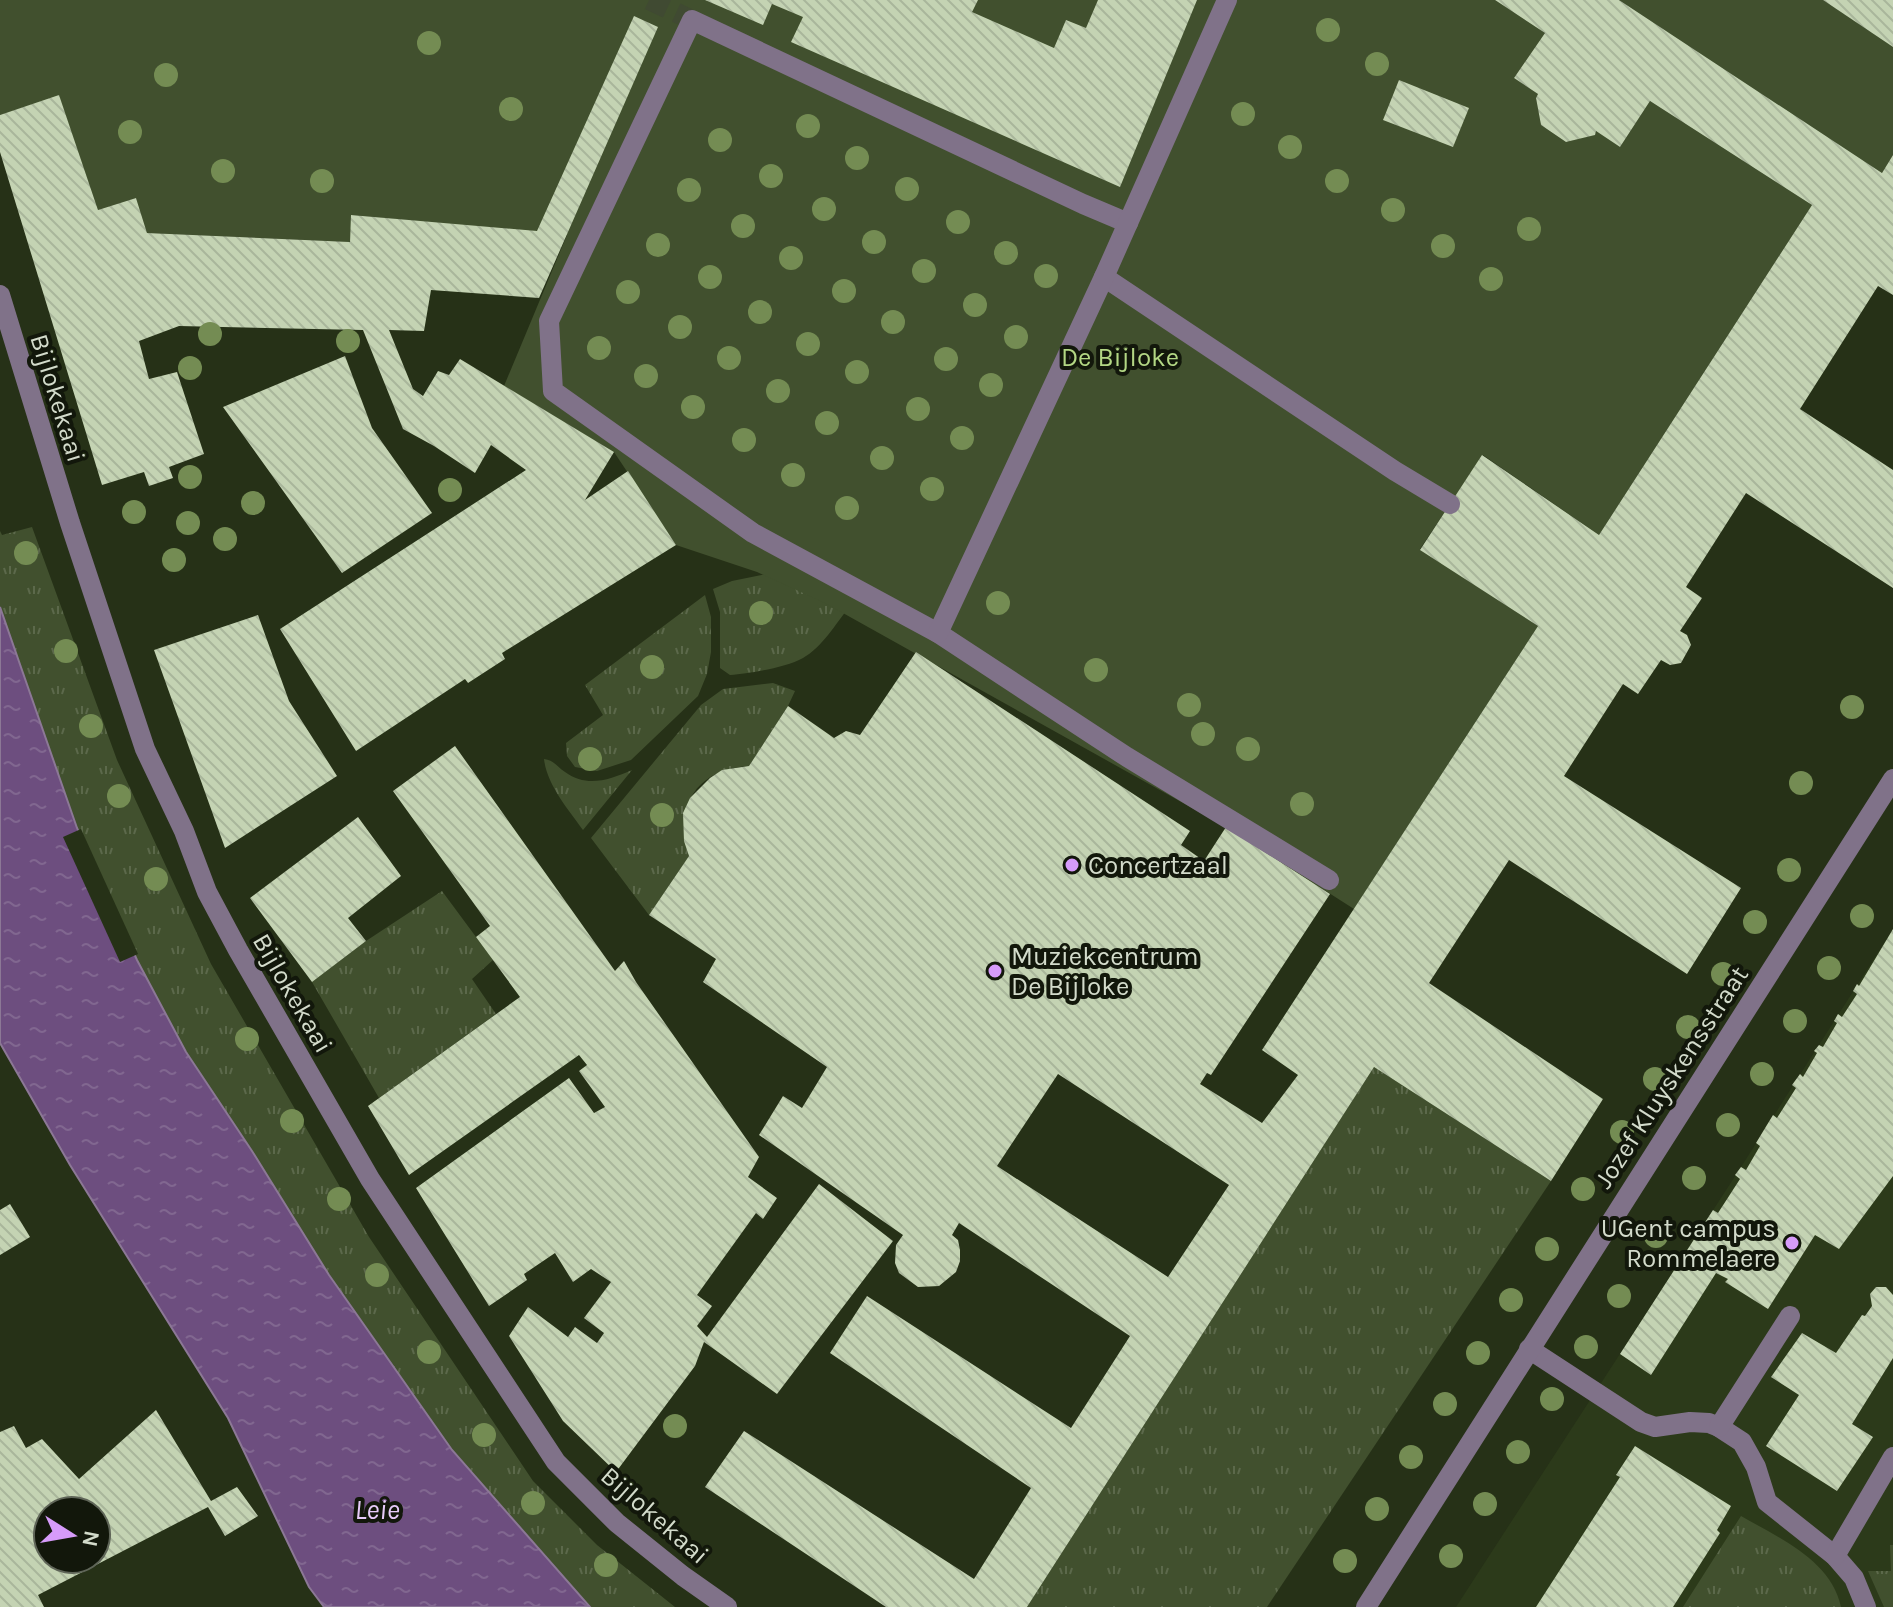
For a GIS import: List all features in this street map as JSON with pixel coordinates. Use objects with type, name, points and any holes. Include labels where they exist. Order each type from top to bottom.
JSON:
[{"type":"street","points":[[938,633],[1104,277],[1227,0]]},
{"type":"street","points":[[1128,223],[692,20],[549,321],[553,391],[753,533],[938,633],[1127,757],[1329,880]]},
{"type":"street","points":[[1104,277],[1395,471],[1450,504]]},
{"type":"street","name":"Bijlokekaai","points":[[0,295],[70,523],[145,749],[184,831],[207,892],[238,950],[370,1179],[556,1462],[617,1523],[727,1607]]},
{"type":"street","name":"Jozef Kluyskensstraat","points":[[1366,1607],[1892,782]]},
{"type":"street","points":[[1719,1427],[1790,1316]]},
{"type":"street","points":[[1529,1349],[1641,1422],[1655,1427],[1690,1422],[1719,1427],[1742,1442],[1756,1467],[1767,1502],[1835,1556],[1854,1578],[1866,1607]]},
{"type":"street","points":[[1835,1556],[1893,1457]]},
{"type":"shaded area","name":"UGent campus Rommelaere","points":[[1893,929],[1893,1607],[1456,1607],[1741,1167]]},
{"type":"green space","name":"De Bijloke","points":[[0,0],[1495,0],[1545,33],[1514,78],[1538,94],[1541,125],[1566,142],[1594,135],[1596,131],[1620,147],[1650,101],[1812,205],[1599,535],[1483,455],[1420,549],[1538,626],[1354,909],[1226,827],[825,603],[757,572],[676,545],[614,452],[504,386],[567,235],[352,215],[350,242],[147,233],[136,198],[98,210],[59,96],[0,115]]},
{"type":"green space","points":[[1619,0],[1823,0],[1893,47],[1893,155],[1882,173]]},
{"type":"green space","points":[[32,527],[117,760],[211,964],[369,1237],[533,1481],[597,1545],[675,1607],[590,1607],[583,1600],[452,1450],[329,1275],[186,1052],[137,960],[77,828],[0,607],[0,531],[2,535]]},
{"type":"green space","points":[[772,573],[849,607],[822,642],[796,662],[730,675],[720,668],[720,612],[713,589],[732,581]]},
{"type":"green space","points":[[705,595],[711,617],[711,652],[698,696],[631,760],[597,771],[575,767],[567,756],[566,743],[603,715],[585,685]]},
{"type":"green space","points":[[773,683],[795,691],[788,706],[749,766],[715,774],[693,794],[684,822],[689,856],[649,915],[591,838],[701,705],[723,689]]},
{"type":"green space","points":[[544,759],[573,777],[590,781],[632,770],[583,830],[554,787]]},
{"type":"green space","points":[[442,891],[493,960],[472,979],[496,1014],[379,1098],[312,982],[366,941]]},
{"type":"green space","points":[[1374,1067],[1551,1181],[1267,1607],[1027,1607]]},
{"type":"green space","points":[[1741,1516],[1787,1542],[1815,1563],[1835,1590],[1841,1607],[1683,1607]]},
{"type":"green space","points":[[1890,1545],[1893,1545],[1893,1607],[1884,1607],[1868,1571],[1891,1571]]},
{"type":"water","name":"Leie","points":[[0,607],[77,828],[137,960],[186,1052],[329,1275],[452,1450],[590,1607],[324,1607],[309,1587],[228,1418],[70,1165],[0,1043]]},
{"type":"pier","points":[[81,829],[138,954],[120,962],[63,837]]},
{"type":"building","points":[[705,0],[978,0],[972,12],[1054,48],[1066,20],[1086,28],[1098,0],[1197,0],[1120,187],[791,42],[803,17],[772,4],[763,25]]},
{"type":"building","points":[[1495,0],[1619,0],[1882,173],[1893,155],[1893,295],[1878,286],[1800,409],[1893,470],[1893,588],[1746,493],[1686,587],[1702,598],[1680,631],[1687,635],[1691,645],[1681,663],[1670,665],[1661,660],[1638,694],[1623,684],[1564,776],[1741,888],[1687,974],[1509,860],[1429,983],[1603,1099],[1551,1181],[1374,1067],[1027,1607],[886,1607],[705,1487],[744,1431],[974,1579],[1031,1488],[830,1353],[867,1296],[1071,1428],[1130,1336],[959,1223],[952,1235],[958,1240],[960,1250],[956,1272],[939,1286],[918,1287],[899,1273],[895,1263],[896,1245],[903,1235],[759,1135],[783,1096],[802,1108],[827,1067],[703,982],[716,959],[649,915],[689,856],[684,841],[683,813],[690,798],[710,778],[722,770],[749,766],[788,706],[834,738],[846,731],[860,735],[916,652],[1190,831],[1181,845],[1204,861],[1226,827],[1330,894],[1211,1075],[1207,1073],[1200,1084],[1262,1123],[1298,1075],[1262,1050],[1538,626],[1420,550],[1482,455],[1599,535],[1812,205],[1650,101],[1620,147],[1596,131],[1595,135],[1566,142],[1541,125],[1538,94],[1514,78],[1545,33]],"holes":[[[1058,1074],[1229,1185],[1168,1277],[997,1166]]]},
{"type":"building","points":[[1823,0],[1893,0],[1893,47]]},
{"type":"building","points":[[634,16],[658,27],[539,298],[431,290],[424,331],[389,330],[413,389],[423,396],[438,371],[449,375],[460,359],[614,452],[585,500],[628,471],[676,545],[502,653],[505,659],[468,683],[465,679],[356,751],[280,629],[526,470],[491,445],[475,473],[403,429],[363,330],[179,326],[139,341],[149,379],[177,372],[204,454],[169,467],[173,478],[149,486],[144,472],[102,485],[0,152],[0,115],[59,95],[98,210],[136,198],[147,233],[350,242],[351,215],[537,231]]},
{"type":"building","points":[[1399,80],[1469,108],[1453,147],[1383,120]]},
{"type":"building","points":[[345,356],[372,428],[432,513],[342,573],[223,407]]},
{"type":"building","points":[[258,615],[289,701],[337,776],[225,848],[154,650]]},
{"type":"building","points":[[455,746],[615,971],[624,961],[759,1157],[748,1177],[777,1198],[763,1219],[756,1213],[697,1295],[712,1306],[697,1326],[707,1337],[819,1184],[893,1241],[777,1394],[704,1342],[695,1366],[616,1472],[563,1421],[509,1336],[528,1307],[568,1337],[575,1327],[597,1343],[604,1333],[584,1318],[611,1282],[591,1269],[573,1282],[555,1253],[524,1274],[527,1280],[489,1306],[416,1188],[569,1078],[594,1113],[605,1107],[579,1071],[587,1065],[579,1055],[409,1175],[368,1106],[520,997],[476,937],[490,926],[393,791]]},
{"type":"building","points":[[358,817],[401,876],[348,918],[366,941],[312,982],[250,898]]},
{"type":"building","points":[[1893,929],[1893,1176],[1839,1249],[1815,1235],[1768,1309],[1716,1273],[1651,1375],[1620,1354],[1713,1210],[1718,1213],[1740,1179],[1735,1175],[1741,1167],[1746,1170],[1760,1146],[1756,1143],[1773,1115],[1777,1118],[1796,1088],[1792,1085],[1800,1074],[1803,1077],[1817,1053],[1814,1051],[1819,1045],[1823,1047],[1837,1023],[1834,1021],[1838,1014],[1842,1017],[1857,994],[1853,991]]},
{"type":"building","points":[[10,1204],[30,1237],[0,1255],[0,1210]]},
{"type":"building","points":[[1876,1287],[1886,1287],[1893,1295],[1893,1358],[1852,1424],[1873,1437],[1837,1491],[1766,1446],[1799,1395],[1771,1377],[1802,1333],[1836,1353],[1862,1315],[1865,1316],[1872,1306],[1870,1294]]},
{"type":"building","points":[[156,1410],[211,1501],[237,1487],[258,1516],[225,1536],[208,1507],[112,1557],[112,1495],[32,1495],[32,1575],[77,1575],[38,1595],[44,1607],[0,1607],[0,1432],[14,1426],[26,1448],[42,1439],[79,1479]]},
{"type":"building","points":[[1635,1446],[1731,1506],[1717,1530],[1720,1533],[1673,1607],[1536,1607],[1620,1477],[1616,1475]]},
{"type":"tunnel","points":[[649,0],[692,20]]},
{"type":"place","name":"Concertzaal","points":[[1072,865]]},
{"type":"place","name":"Muziekcentrum De Bijloke","points":[[995,971]]},
{"type":"place","name":"UGent campus Rommelaere","points":[[1792,1243]]}]
